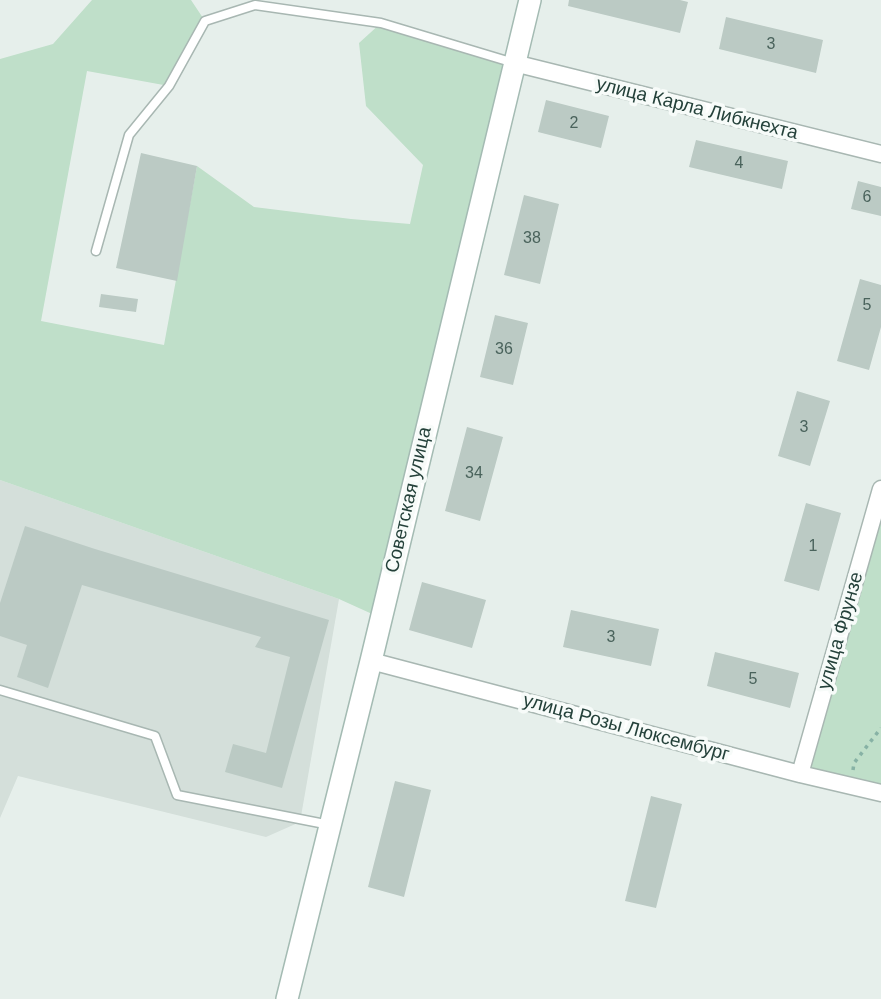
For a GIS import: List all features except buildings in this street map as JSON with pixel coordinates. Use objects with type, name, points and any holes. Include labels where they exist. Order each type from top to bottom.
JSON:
[{"type":"street","name":"Советская улица","points":[[287,999],[530,0]]},
{"type":"street","name":"улица Карла Либкнехта","points":[[514,63],[881,154]]},
{"type":"street","name":"улица Фрунзе","points":[[800,774],[881,489]]},
{"type":"street","name":"улица Розы Люксембург","points":[[371,661],[881,793]]},
{"type":"lane","points":[[96,251],[129,135],[169,86],[205,21],[255,5],[381,23],[514,63]]},
{"type":"lane","points":[[0,690],[155,736],[177,795],[330,825]]},
{"type":"path","points":[[852,786],[854,763],[881,728]]},
{"type":"shaded area","points":[[0,480],[339,599],[300,822],[266,837],[18,776],[0,818]]},
{"type":"green space","points":[[92,0],[191,0],[205,21],[169,86],[87,71],[41,321],[164,345],[197,166],[254,207],[410,224],[423,165],[366,106],[359,43],[381,23],[514,63],[381,618],[339,599],[0,480],[0,59],[53,44]]},
{"type":"green space","points":[[881,489],[881,793],[800,774]]}]
